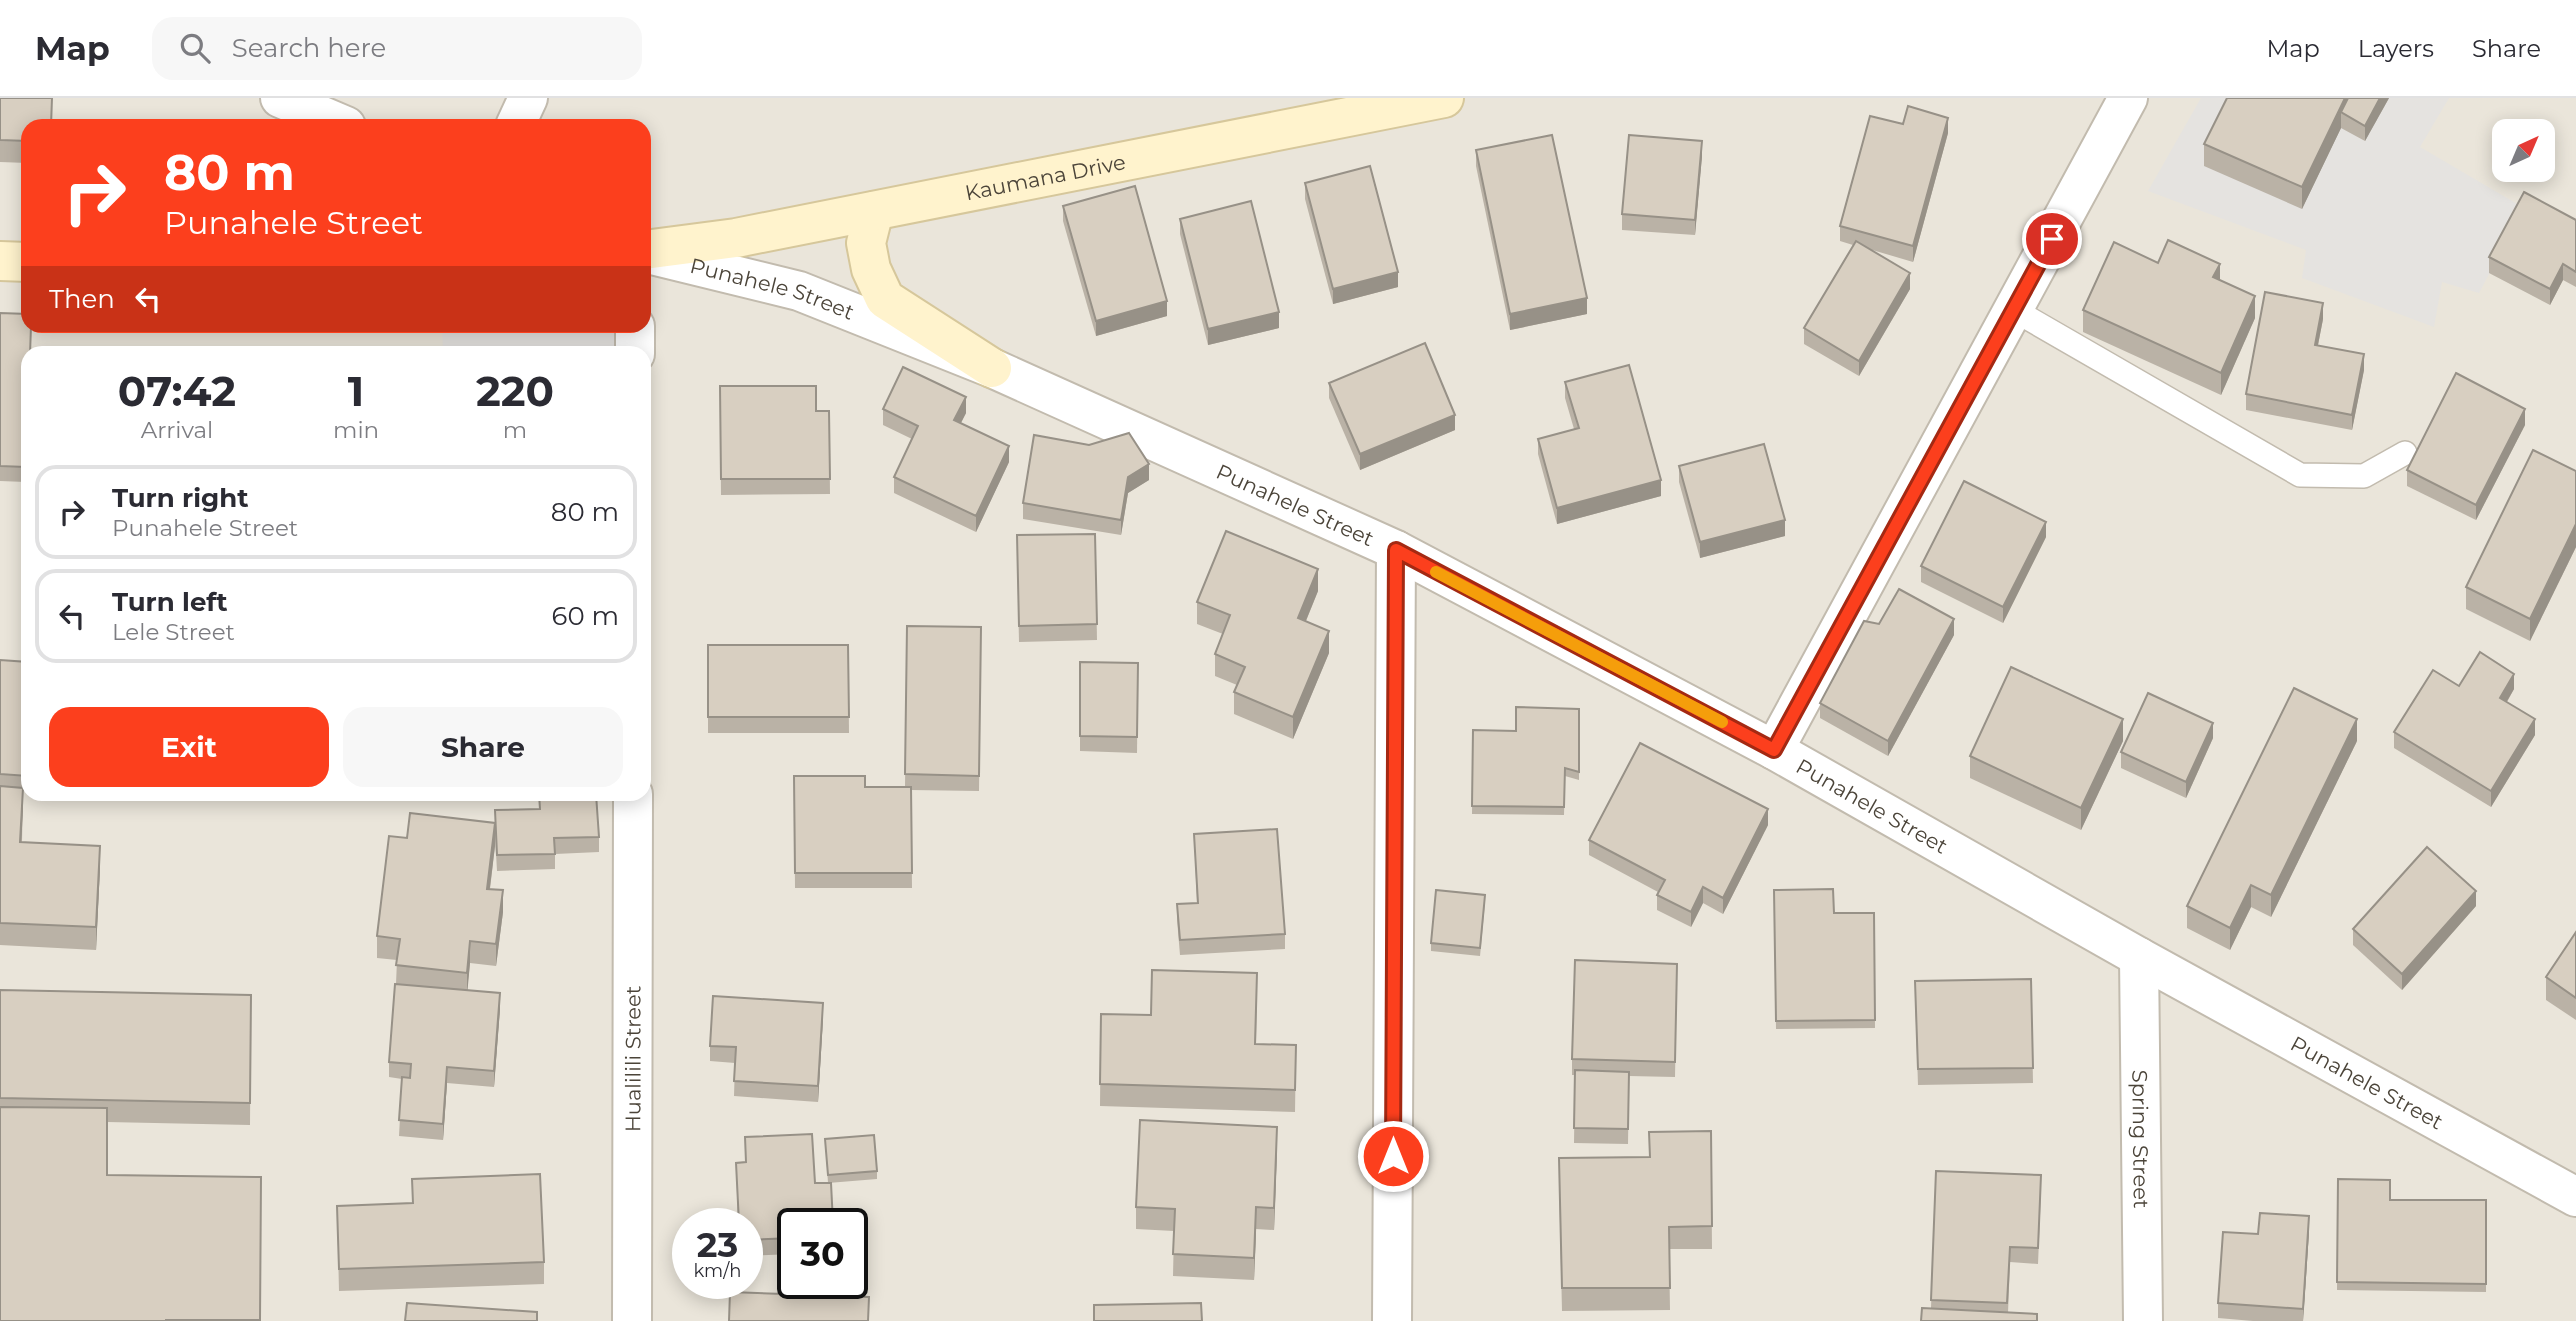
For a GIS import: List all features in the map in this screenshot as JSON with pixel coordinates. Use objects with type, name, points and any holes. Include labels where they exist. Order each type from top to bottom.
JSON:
[{"type":"street","points":[[280,98],[329,119]]},
{"type":"street","points":[[519,119],[528,98]]},
{"type":"street","name":"Kaumana Drive","points":[[651,251],[736,238],[1444,98]]},
{"type":"street","points":[[1774,750],[2128,98]]},
{"type":"street","points":[[874,211],[866,243],[870,269],[886,299],[992,368]]},
{"type":"street","name":"Punahele Street","points":[[651,254],[799,290],[992,368],[1396,550],[1774,750],[2139,957],[2576,1197]]},
{"type":"street","points":[[0,261],[21,262]]},
{"type":"street","points":[[1392,1321],[1396,550]]},
{"type":"street","name":"Hualilili Street","points":[[632,1321],[633,801]]},
{"type":"street","name":"Spring Street","points":[[2139,957],[2143,1321]]},
{"type":"lane","points":[[2014,310],[2300,475],[2364,476],[2405,453]]},
{"type":"shaded area","points":[[0,98],[2576,98],[2576,1321],[0,1321]]},
{"type":"shaded area","points":[[2201,98],[2449,98],[2420,147],[2524,208],[2479,293],[2442,282],[2434,327],[2302,278],[2306,250],[2148,191]]},
{"type":"shaded area","points":[[442,333],[617,333],[618,346],[443,346]]},
{"type":"building","points":[[0,98],[52,98],[51,119],[21,119],[21,141],[0,140]]},
{"type":"building","points":[[2227,98],[2345,98],[2302,187],[2204,144]]},
{"type":"building","points":[[2348,98],[2380,98],[2365,126],[2341,112]]},
{"type":"building","points":[[1908,106],[1948,118],[1913,246],[1840,226],[1870,116],[1903,124]]},
{"type":"building","points":[[1552,135],[1587,298],[1510,314],[1476,150]]},
{"type":"building","points":[[1629,135],[1702,141],[1695,220],[1622,214]]},
{"type":"building","points":[[1370,166],[1398,272],[1333,289],[1305,183]]},
{"type":"building","points":[[1135,186],[1167,301],[1096,321],[1063,206]]},
{"type":"building","points":[[2524,192],[2576,220],[2576,272],[2563,264],[2550,289],[2489,257]]},
{"type":"building","points":[[1251,201],[1279,312],[1208,329],[1180,219]]},
{"type":"building","points":[[2168,240],[2220,264],[2213,277],[2255,296],[2221,373],[2083,310],[2114,242],[2158,263]]},
{"type":"building","points":[[1856,241],[1910,273],[1859,361],[1804,328]]},
{"type":"building","points":[[2265,292],[2323,303],[2315,345],[2364,354],[2352,415],[2246,394]]},
{"type":"building","points":[[0,313],[21,314],[21,333],[31,333],[30,346],[21,346],[21,467],[0,466]]},
{"type":"building","points":[[1425,343],[1455,415],[1360,454],[1329,383]]},
{"type":"building","points":[[1629,365],[1661,480],[1557,508],[1538,439],[1579,428],[1565,382]]},
{"type":"building","points":[[903,367],[966,397],[954,420],[1009,446],[976,516],[894,477],[918,426],[883,409]]},
{"type":"building","points":[[2456,373],[2525,409],[2476,505],[2407,470]]},
{"type":"building","points":[[720,386],[816,386],[816,411],[829,411],[830,479],[721,479]]},
{"type":"building","points":[[1129,433],[1149,464],[1128,477],[1121,520],[1023,503],[1034,435],[1089,445]]},
{"type":"building","points":[[1764,444],[1785,520],[1700,542],[1679,466]]},
{"type":"building","points":[[2533,450],[2576,471],[2576,524],[2530,619],[2466,587]]},
{"type":"building","points":[[1964,481],[2046,522],[2003,607],[1921,566]]},
{"type":"building","points":[[1226,531],[1318,569],[1298,618],[1329,631],[1293,717],[1234,692],[1245,667],[1215,654],[1230,615],[1197,602]]},
{"type":"building","points":[[1095,534],[1097,624],[1019,626],[1017,535]]},
{"type":"building","points":[[1899,589],[1954,619],[1888,741],[1820,703],[1864,621],[1879,624]]},
{"type":"building","points":[[907,626],[981,627],[979,776],[905,774]]},
{"type":"building","points":[[708,645],[848,645],[849,717],[708,717]]},
{"type":"building","points":[[2480,652],[2514,674],[2500,698],[2535,719],[2491,791],[2394,732],[2433,670],[2459,686]]},
{"type":"building","points":[[0,660],[21,662],[21,776],[0,774]]},
{"type":"building","points":[[1080,662],[1138,663],[1137,737],[1080,736]]},
{"type":"building","points":[[2011,667],[2123,719],[2081,808],[1970,756]]},
{"type":"building","points":[[2294,688],[2357,719],[2271,895],[2251,885],[2230,928],[2187,906]]},
{"type":"building","points":[[2148,693],[2213,723],[2186,782],[2121,752]]},
{"type":"building","points":[[1516,707],[1579,709],[1579,772],[1565,768],[1564,807],[1472,806],[1473,730],[1516,731]]},
{"type":"building","points":[[1640,743],[1768,809],[1723,898],[1703,887],[1691,912],[1657,895],[1665,880],[1589,840]]},
{"type":"building","points":[[794,776],[865,776],[865,787],[911,787],[912,873],[795,873]]},
{"type":"building","points":[[0,786],[21,788],[20,842],[100,846],[96,927],[0,923]]},
{"type":"building","points":[[539,801],[596,801],[599,837],[554,838],[555,854],[497,855],[495,810],[540,809]]},
{"type":"building","points":[[410,813],[495,823],[487,889],[503,890],[496,944],[470,941],[467,973],[396,965],[400,939],[377,936],[389,836],[407,838]]},
{"type":"building","points":[[1277,829],[1285,934],[1180,940],[1177,904],[1198,903],[1194,834]]},
{"type":"building","points":[[2427,847],[2476,891],[2402,974],[2353,929]]},
{"type":"building","points":[[1833,889],[1834,913],[1874,913],[1875,1020],[1776,1021],[1774,890]]},
{"type":"building","points":[[1436,890],[1485,895],[1480,948],[1431,943]]},
{"type":"building","points":[[2576,932],[2576,998],[2546,977]]},
{"type":"building","points":[[1575,960],[1677,964],[1675,1062],[1572,1059]]},
{"type":"building","points":[[1152,970],[1257,973],[1255,1044],[1296,1045],[1295,1090],[1100,1084],[1101,1014],[1151,1015]]},
{"type":"building","points":[[2031,979],[2033,1068],[1918,1069],[1915,981]]},
{"type":"building","points":[[395,984],[500,993],[494,1071],[447,1067],[443,1124],[399,1120],[402,1077],[410,1078],[411,1064],[389,1062]]},
{"type":"building","points":[[0,990],[251,995],[250,1103],[0,1098]]},
{"type":"building","points":[[713,996],[823,1003],[818,1086],[734,1081],[736,1047],[710,1046]]},
{"type":"building","points":[[1575,1070],[1629,1072],[1628,1129],[1574,1128]]},
{"type":"building","points":[[0,1107],[107,1108],[107,1175],[261,1177],[260,1320],[0,1321]]},
{"type":"building","points":[[1140,1120],[1277,1127],[1274,1208],[1256,1207],[1254,1258],[1173,1254],[1175,1209],[1136,1207]]},
{"type":"building","points":[[1711,1131],[1712,1226],[1669,1227],[1670,1288],[1562,1288],[1559,1158],[1650,1157],[1649,1132]]},
{"type":"building","points":[[812,1134],[815,1183],[831,1183],[832,1208],[777,1208],[777,1239],[763,1239],[763,1208],[738,1208],[736,1163],[746,1162],[745,1137]]},
{"type":"building","points":[[874,1135],[877,1171],[828,1175],[825,1139]]},
{"type":"building","points":[[1936,1171],[2041,1175],[2038,1248],[2010,1247],[2007,1303],[1931,1300]]},
{"type":"building","points":[[540,1174],[544,1262],[339,1269],[337,1206],[413,1203],[412,1179]]},
{"type":"building","points":[[2338,1179],[2390,1180],[2390,1200],[2486,1200],[2486,1284],[2337,1282]]},
{"type":"building","points":[[2260,1213],[2309,1216],[2303,1309],[2218,1303],[2223,1232],[2258,1234]]},
{"type":"building","points":[[763,1293],[777,1294],[777,1299],[869,1297],[868,1321],[729,1321],[730,1299],[763,1299]]},
{"type":"building","points":[[407,1303],[537,1312],[537,1321],[405,1321]]},
{"type":"building","points":[[1201,1303],[1202,1321],[1094,1321],[1094,1305]]},
{"type":"building","points":[[1922,1308],[2037,1314],[2037,1321],[1921,1321]]},
{"type":"slow traffic","points":[[1436,572],[1722,722]]},
{"type":"route","points":[[1393,1156],[1396,550],[1774,750],[2052,239]]}]
